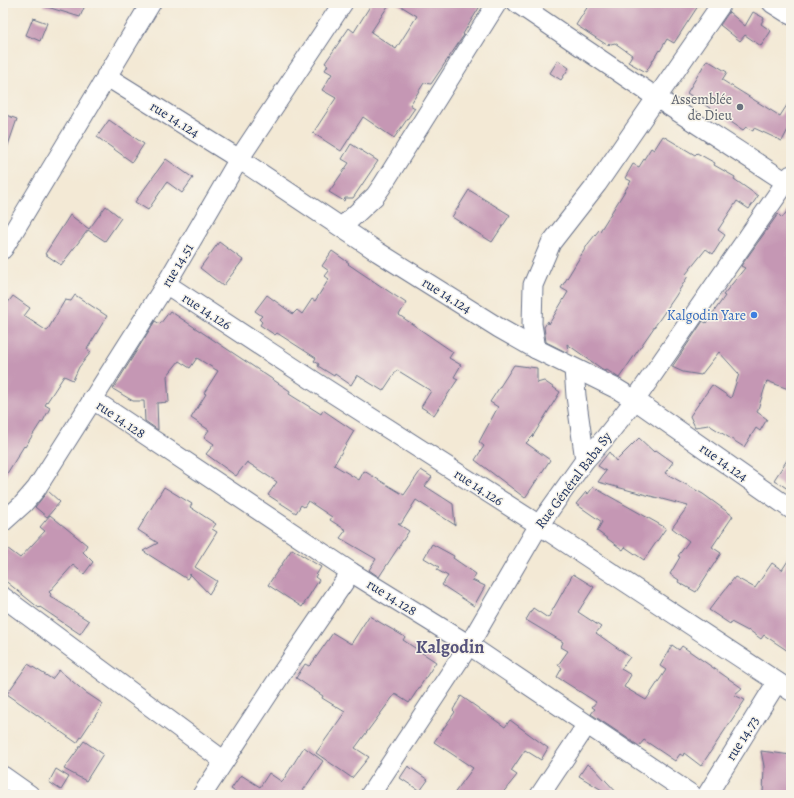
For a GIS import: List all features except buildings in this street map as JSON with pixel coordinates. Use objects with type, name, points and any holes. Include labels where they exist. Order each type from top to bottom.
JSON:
[{"type":"street","points":[[3,249],[151,3]]},
{"type":"street","name":"rue 14.51","points":[[3,522],[23,504],[36,489],[166,284],[239,159],[343,3]]},
{"type":"street","points":[[342,227],[375,196],[382,186],[497,3]]},
{"type":"street","points":[[518,3],[657,98],[788,178]]},
{"type":"street","points":[[536,349],[532,324],[533,285],[551,243],[597,184],[722,3]]},
{"type":"street","points":[[772,3],[791,15]]},
{"type":"street","name":"rue 14.124","points":[[106,76],[239,159],[378,252],[536,349],[617,389],[635,400],[791,509]]},
{"type":"street","name":"Rue Général Baba Sy","points":[[370,795],[469,645],[538,525],[585,460],[605,438],[635,400],[788,178]]},
{"type":"street","name":"rue 14.126","points":[[166,284],[784,686]]},
{"type":"street","points":[[574,369],[576,396],[585,460]]},
{"type":"street","name":"rue 14.128","points":[[92,399],[351,572],[469,645],[586,726],[692,795]]},
{"type":"street","points":[[202,795],[351,572]]},
{"type":"street","points":[[3,597],[224,761]]},
{"type":"street","name":"rue 14.73","points":[[707,795],[784,686]]},
{"type":"street","points":[[540,795],[586,726]]},
{"type":"street","points":[[3,776],[30,795]]},
{"type":"place","name":"Assemblée de Dieu","points":[[740,107]]},
{"type":"place","name":"Kalgodin Yare","points":[[754,315]]},
{"type":"district","name":"Kalgodin","points":[[450,647]]}]
